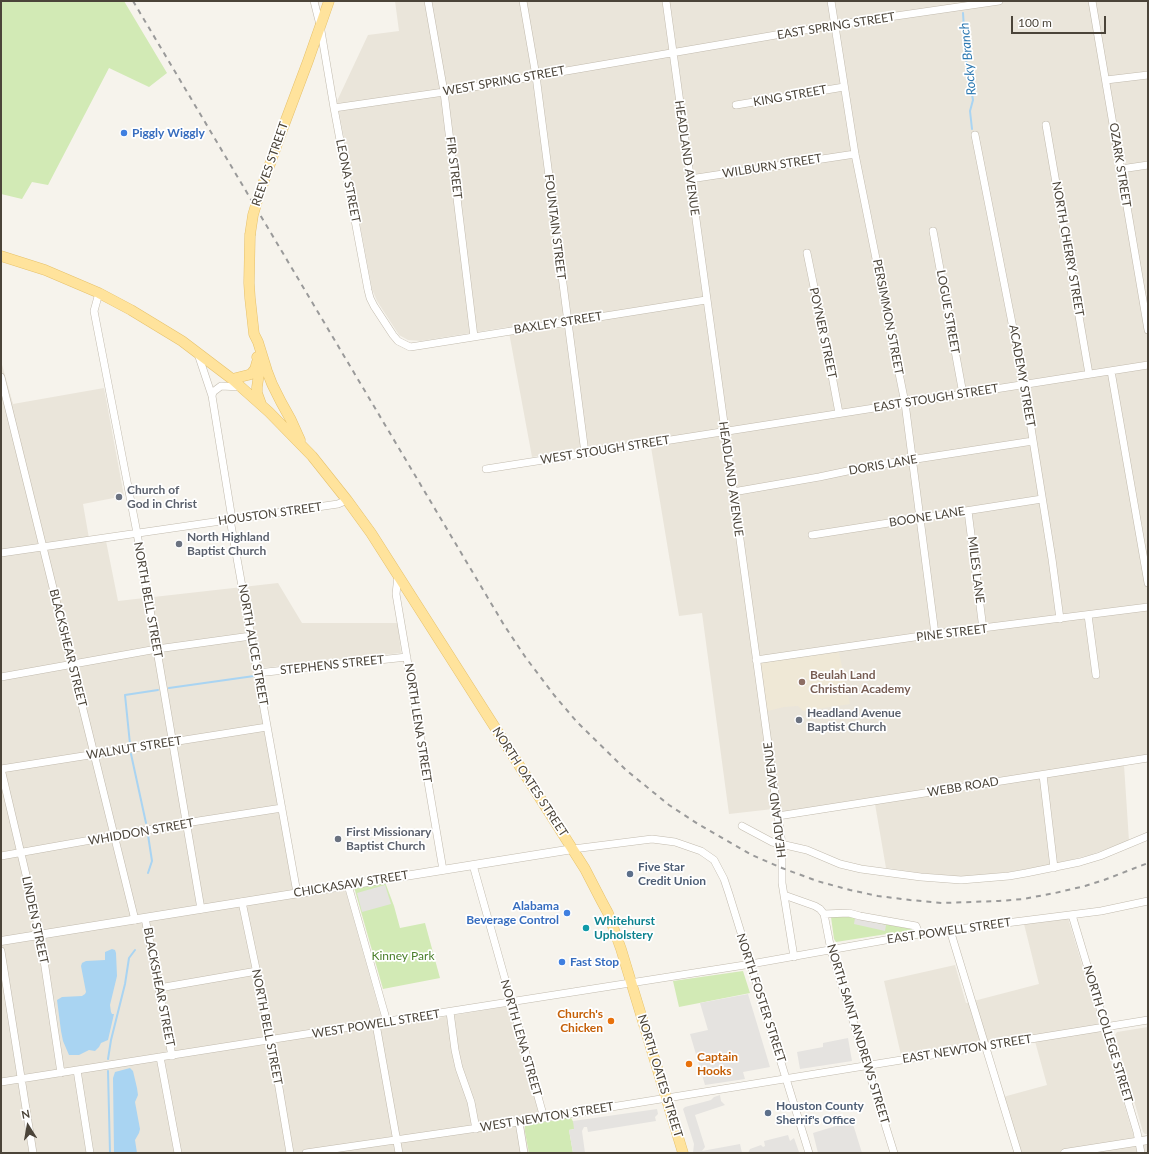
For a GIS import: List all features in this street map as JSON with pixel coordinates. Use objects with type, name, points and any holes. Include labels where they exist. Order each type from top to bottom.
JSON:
[{"type":"main road","name":"REEVES STREET","points":[[249,391],[260,367],[253,343],[254,334],[249,283],[250,235],[253,215],[329,1]]},
{"type":"main road","points":[[1,256],[45,270],[100,293],[162,328],[249,391],[303,447]]},
{"type":"main road","name":"REEVES STREET","points":[[254,334],[267,371],[303,447]]},
{"type":"main road","points":[[232,379],[250,374],[255,369],[258,360]]},
{"type":"main road","points":[[249,391],[263,389],[267,379],[267,371]]},
{"type":"main road","name":"NORTH OATES STREET","points":[[303,447],[333,481],[371,533],[573,849],[591,880],[608,913],[631,982],[683,1153]]},
{"type":"street","name":"LEONA STREET","points":[[314,1],[320,25],[370,298],[393,336],[398,341],[410,346]]},
{"type":"street","name":"FIR STREET","points":[[428,1],[444,92],[474,336]]},
{"type":"street","name":"FOUNTAIN STREET","points":[[523,1],[536,76],[585,453]]},
{"type":"street","name":"HEADLAND AVENUE","points":[[666,1],[782,844],[782,878],[794,957]]},
{"type":"street","name":"PERSIMMON STREET","points":[[831,1],[855,154],[905,403],[935,634]]},
{"type":"street","name":"EAST SPRING STREET","points":[[672,52],[834,25],[999,1]]},
{"type":"street","name":"OZARK STREET","points":[[1092,1],[1148,330]]},
{"type":"street","name":"WEST SPRING STREET","points":[[334,108],[444,92],[672,52]]},
{"type":"street","points":[[1106,80],[1148,74]]},
{"type":"street","name":"KING STREET","points":[[736,105],[844,87]]},
{"type":"street","name":"NORTH CHERRY STREET","points":[[1046,124],[1089,374]]},
{"type":"street","name":"ACADEMY STREET","points":[[975,134],[1024,384],[1060,618]]},
{"type":"street","name":"WILBURN STREET","points":[[690,179],[855,154]]},
{"type":"street","points":[[1121,169],[1148,165]]},
{"type":"street","name":"LOGUE STREET","points":[[933,231],[963,394]]},
{"type":"street","name":"POYNER STREET","points":[[807,253],[839,413]]},
{"type":"street","name":"NORTH BELL STREET","points":[[100,293],[94,311],[157,649],[201,909]]},
{"type":"street","name":"BAXLEY STREET","points":[[410,346],[706,300]]},
{"type":"street","name":"NORTH ALICE STREET","points":[[197,352],[212,396],[257,673],[297,893]]},
{"type":"street","name":"EAST STOUGH STREET","points":[[725,431],[1148,365]]},
{"type":"street","points":[[1111,371],[1148,583]]},
{"type":"street","name":"BLACKSHEAR STREET","points":[[1,377],[135,920]]},
{"type":"street","points":[[212,396],[217,388],[221,386],[249,391]]},
{"type":"street","name":"WEST STOUGH STREET","points":[[486,469],[725,431]]},
{"type":"street","name":"DORIS LANE","points":[[733,492],[872,466],[1033,442]]},
{"type":"street","name":"BOONE LANE","points":[[812,535],[1042,499]]},
{"type":"street","name":"HOUSTON STREET","points":[[1,552],[338,504],[347,500]]},
{"type":"street","name":"MILES LANE","points":[[968,511],[983,629]]},
{"type":"street","name":"NORTH LENA STREET","points":[[398,576],[396,594],[443,870]]},
{"type":"street","name":"PINE STREET","points":[[756,660],[935,634],[1148,607]]},
{"type":"street","points":[[1088,615],[1096,675]]},
{"type":"street","points":[[1,677],[157,649],[251,636]]},
{"type":"street","name":"STEPHENS STREET","points":[[257,673],[407,657]]},
{"type":"street","name":"WALNUT STREET","points":[[1,769],[267,727]]},
{"type":"street","name":"WEBB ROAD","points":[[778,816],[1148,758]]},
{"type":"street","name":"LINDEN STREET","points":[[1,769],[40,934],[61,1073]]},
{"type":"street","points":[[1043,775],[1054,868]]},
{"type":"street","name":"WHIDDON STREET","points":[[1,856],[187,823],[282,808]]},
{"type":"street","points":[[742,826],[772,842],[807,850],[840,864],[854,868],[921,877],[962,880],[1008,876],[1054,868],[1100,856],[1148,836]]},
{"type":"street","name":"CHICKASAW STREET","points":[[1,941],[573,849],[652,839],[676,842],[701,851]]},
{"type":"street","name":"NORTH FOSTER STREET","points":[[701,851],[714,860],[724,880],[787,1078],[809,1153]]},
{"type":"street","name":"NORTH LENA STREET","points":[[473,865],[544,1118]]},
{"type":"street","points":[[348,885],[387,1022]]},
{"type":"street","points":[[784,895],[815,906],[824,914],[849,913],[916,926],[919,934]]},
{"type":"street","name":"EAST POWELL STREET","points":[[751,964],[919,934],[1101,911],[1148,901]]},
{"type":"street","name":"NORTH BELL STREET","points":[[242,902],[271,1040],[290,1153]]},
{"type":"street","name":"NORTH SAINT ANDREWS STREET","points":[[824,914],[831,950],[894,1153]]},
{"type":"street","name":"NORTH COLLEGE STREET","points":[[1072,915],[1106,1027],[1139,1141],[1141,1153]]},
{"type":"street","name":"BLACKSHEAR STREET","points":[[145,918],[172,1056]]},
{"type":"street","points":[[950,930],[1018,1153]]},
{"type":"street","points":[[1,951],[33,1153]]},
{"type":"street","name":"WEST POWELL STREET","points":[[1,1082],[751,964]]},
{"type":"street","points":[[158,988],[257,971]]},
{"type":"street","points":[[450,1012],[459,1068],[471,1102],[476,1129]]},
{"type":"street","name":"EAST NEWTON STREET","points":[[787,1078],[1148,1020]]},
{"type":"street","points":[[376,1024],[399,1153]]},
{"type":"street","name":"BLACKSHEAR STREET","points":[[160,1057],[178,1153]]},
{"type":"street","points":[[77,1070],[90,1153]]},
{"type":"street","name":"WEST NEWTON STREET","points":[[306,1153],[476,1129],[787,1078]]},
{"type":"street","points":[[519,1122],[524,1153]]},
{"type":"street","points":[[1066,1153],[1148,1140]]},
{"type":"shaded area","points":[[395,1],[1148,1],[1148,762],[1124,765],[1129,841],[1090,855],[1046,866],[963,877],[886,868],[875,804],[784,819],[783,812],[773,809],[729,814],[702,613],[679,616],[650,441],[532,457],[508,327],[421,341],[408,340],[399,335],[377,301],[372,289],[337,101],[368,35],[399,31]]},
{"type":"shaded area","points":[[1,361],[13,404],[104,388],[124,496],[83,504],[90,544],[106,541],[118,601],[278,583],[302,623],[398,623],[401,653],[253,669],[295,896],[345,889],[384,1027],[509,1006],[540,1115],[526,1118],[527,1124],[525,1126],[525,1132],[529,1153],[1,1153]]},
{"type":"shaded area","name":"Beulah Land Christian Academy","points":[[838,648],[850,704],[803,711],[798,706],[784,707],[764,712],[756,660]]},
{"type":"shaded area","points":[[385,885],[391,904],[362,912],[357,893]]},
{"type":"shaded area","points":[[855,918],[886,925],[885,931],[854,924]]},
{"type":"shaded area","points":[[1068,918],[1134,1137],[1148,1135],[1148,1153],[1021,1153],[1003,1097],[1047,1085],[1033,1034],[901,1055],[884,981],[955,965],[966,1003],[1039,984],[1024,924]]},
{"type":"shaded area","points":[[748,994],[770,1067],[743,1072],[745,1079],[705,1085],[690,1034],[708,1030],[700,1003]]},
{"type":"shaded area","points":[[1148,1027],[1148,1134],[1145,1134],[1143,1132],[1115,1035],[1117,1032]]},
{"type":"shaded area","points":[[848,1038],[852,1061],[800,1069],[797,1052],[823,1047],[823,1043]]},
{"type":"shaded area","points":[[720,1095],[721,1101],[725,1105],[695,1115],[705,1147],[702,1151],[740,1144],[742,1153],[693,1153],[694,1144],[683,1109],[685,1107],[711,1100]]},
{"type":"shaded area","points":[[657,1109],[658,1114],[655,1117],[656,1121],[588,1132],[587,1127],[584,1127],[582,1131],[585,1153],[573,1153],[569,1130],[574,1129],[573,1121]]},
{"type":"shaded area","points":[[852,1121],[862,1153],[818,1153],[813,1133]]},
{"type":"shaded area","points":[[788,1135],[790,1141],[794,1138],[799,1152],[748,1153],[750,1149],[761,1145],[763,1147],[765,1146],[764,1141]]},
{"type":"green space","points":[[1,1],[124,1],[167,73],[149,87],[109,68],[48,185],[32,182],[22,199],[1,194]]},
{"type":"green space","name":"Kinney Park","points":[[385,882],[400,928],[425,923],[440,978],[383,989],[354,887]]},
{"type":"green space","points":[[850,916],[912,930],[836,942],[834,939],[831,917]]},
{"type":"green space","points":[[743,971],[750,993],[679,1007],[673,981]]},
{"type":"green space","points":[[571,1118],[574,1123],[574,1129],[569,1130],[573,1153],[529,1153],[525,1126]]},
{"type":"water","points":[[112,949],[115,950],[116,953],[117,976],[110,1005],[111,1012],[114,1014],[108,1040],[101,1043],[95,1051],[89,1050],[79,1055],[69,1055],[63,1041],[57,1000],[62,997],[82,996],[85,994],[86,992],[81,966],[82,963],[86,961],[105,960],[105,952]]},
{"type":"water","points":[[130,1068],[133,1071],[138,1095],[135,1102],[140,1129],[135,1140],[137,1153],[114,1153],[113,1078],[115,1072]]},
{"type":"waterway","name":"Rocky Branch","points":[[963,13],[966,60],[973,100],[970,111],[972,129]]},
{"type":"waterway","points":[[169,688],[254,676]]},
{"type":"waterway","points":[[130,744],[125,695],[158,690]]},
{"type":"waterway","points":[[131,754],[146,823]]},
{"type":"waterway","points":[[148,835],[152,861],[148,873]]},
{"type":"waterway","points":[[108,1059],[111,1040],[125,984],[129,958],[135,950]]},
{"type":"waterway","points":[[108,1071],[110,1153]]},
{"type":"railway","points":[[133,1],[504,625],[526,658],[554,695],[577,722],[626,770],[669,805],[698,824],[752,855],[817,881],[878,896],[942,903],[1023,899],[1085,886],[1148,863]]},
{"type":"place","name":"Piggly Wiggly","points":[[124,133]]},
{"type":"place","name":"Church of God in Christ","points":[[119,497]]},
{"type":"place","name":"North Highland Baptist Church","points":[[179,544]]},
{"type":"place","name":"Beulah Land Christian Academy","points":[[802,682]]},
{"type":"place","name":"Headland Avenue Baptist Church","points":[[799,720]]},
{"type":"place","name":"First Missionary Baptist Church","points":[[338,839]]},
{"type":"place","name":"Five Star Credit Union","points":[[630,874]]},
{"type":"place","name":"Alabama Beverage Control","points":[[567,913]]},
{"type":"place","name":"Whitehurst Upholstery","points":[[586,928]]},
{"type":"place","name":"Fast Stop","points":[[562,962]]},
{"type":"place","name":"Church's Chicken","points":[[611,1021]]},
{"type":"place","name":"Captain Hooks","points":[[689,1064]]},
{"type":"place","name":"Houston County Sherrif's Office","points":[[768,1113]]}]
